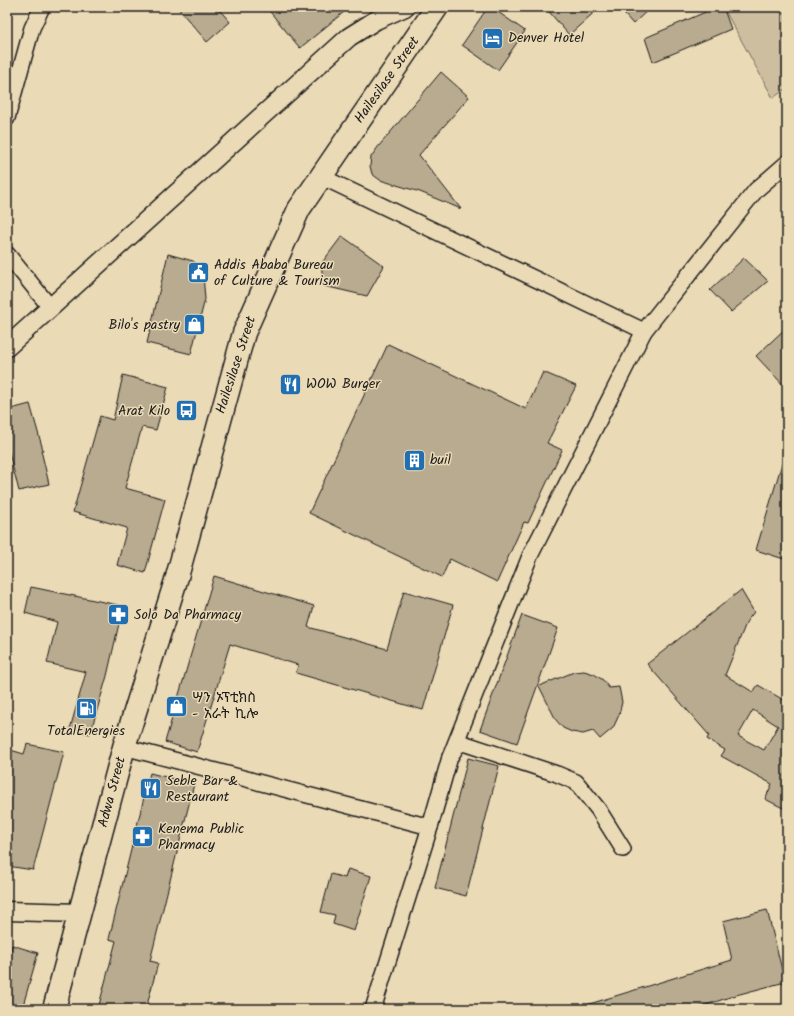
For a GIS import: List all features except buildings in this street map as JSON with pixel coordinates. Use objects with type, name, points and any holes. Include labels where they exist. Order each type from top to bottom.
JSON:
[{"type":"main road","name":"Hailesilase Street","points":[[177,578],[244,332],[299,209],[320,176],[437,7]]},
{"type":"main road","name":"Adwa Street","points":[[54,1009],[124,747],[177,578]]},
{"type":"street","points":[[7,118],[32,28],[42,7]]},
{"type":"street","points":[[7,347],[349,37],[376,20],[405,7]]},
{"type":"street","points":[[373,1009],[430,827],[450,756],[530,556],[644,331],[756,190],[787,163]]},
{"type":"street","points":[[320,176],[644,331]]},
{"type":"street","points":[[7,254],[50,307]]},
{"type":"street","points":[[450,756],[457,746],[462,743],[557,774],[576,782],[598,809],[623,849]]},
{"type":"street","points":[[124,747],[430,827]]},
{"type":"street","points":[[7,911],[80,913]]},
{"type":"shaded area","points":[[723,7],[787,7],[787,88],[773,98]]},
{"type":"place","name":"Denver Hotel","points":[[493,38]]},
{"type":"place","name":"Addis Ababa Bureau of Culture & Tourism","points":[[199,273]]},
{"type":"place","name":"Bilo's pastry","points":[[195,325]]},
{"type":"place","name":"WOW Burger","points":[[290,384]]},
{"type":"place","name":"Arat Kilo","points":[[186,411]]},
{"type":"place","name":"buil","points":[[415,460]]},
{"type":"place","name":"Solo Da Pharmacy","points":[[119,615]]},
{"type":"place","name":"ሣን ኦፕቲክስ - አራት ኪሎ","points":[[176,706]]},
{"type":"place","name":"TotalEnergies","points":[[86,709]]},
{"type":"place","name":"Seble Bar & Restaurant","points":[[150,789]]},
{"type":"place","name":"Kenema Public Pharmacy","points":[[143,837]]}]
